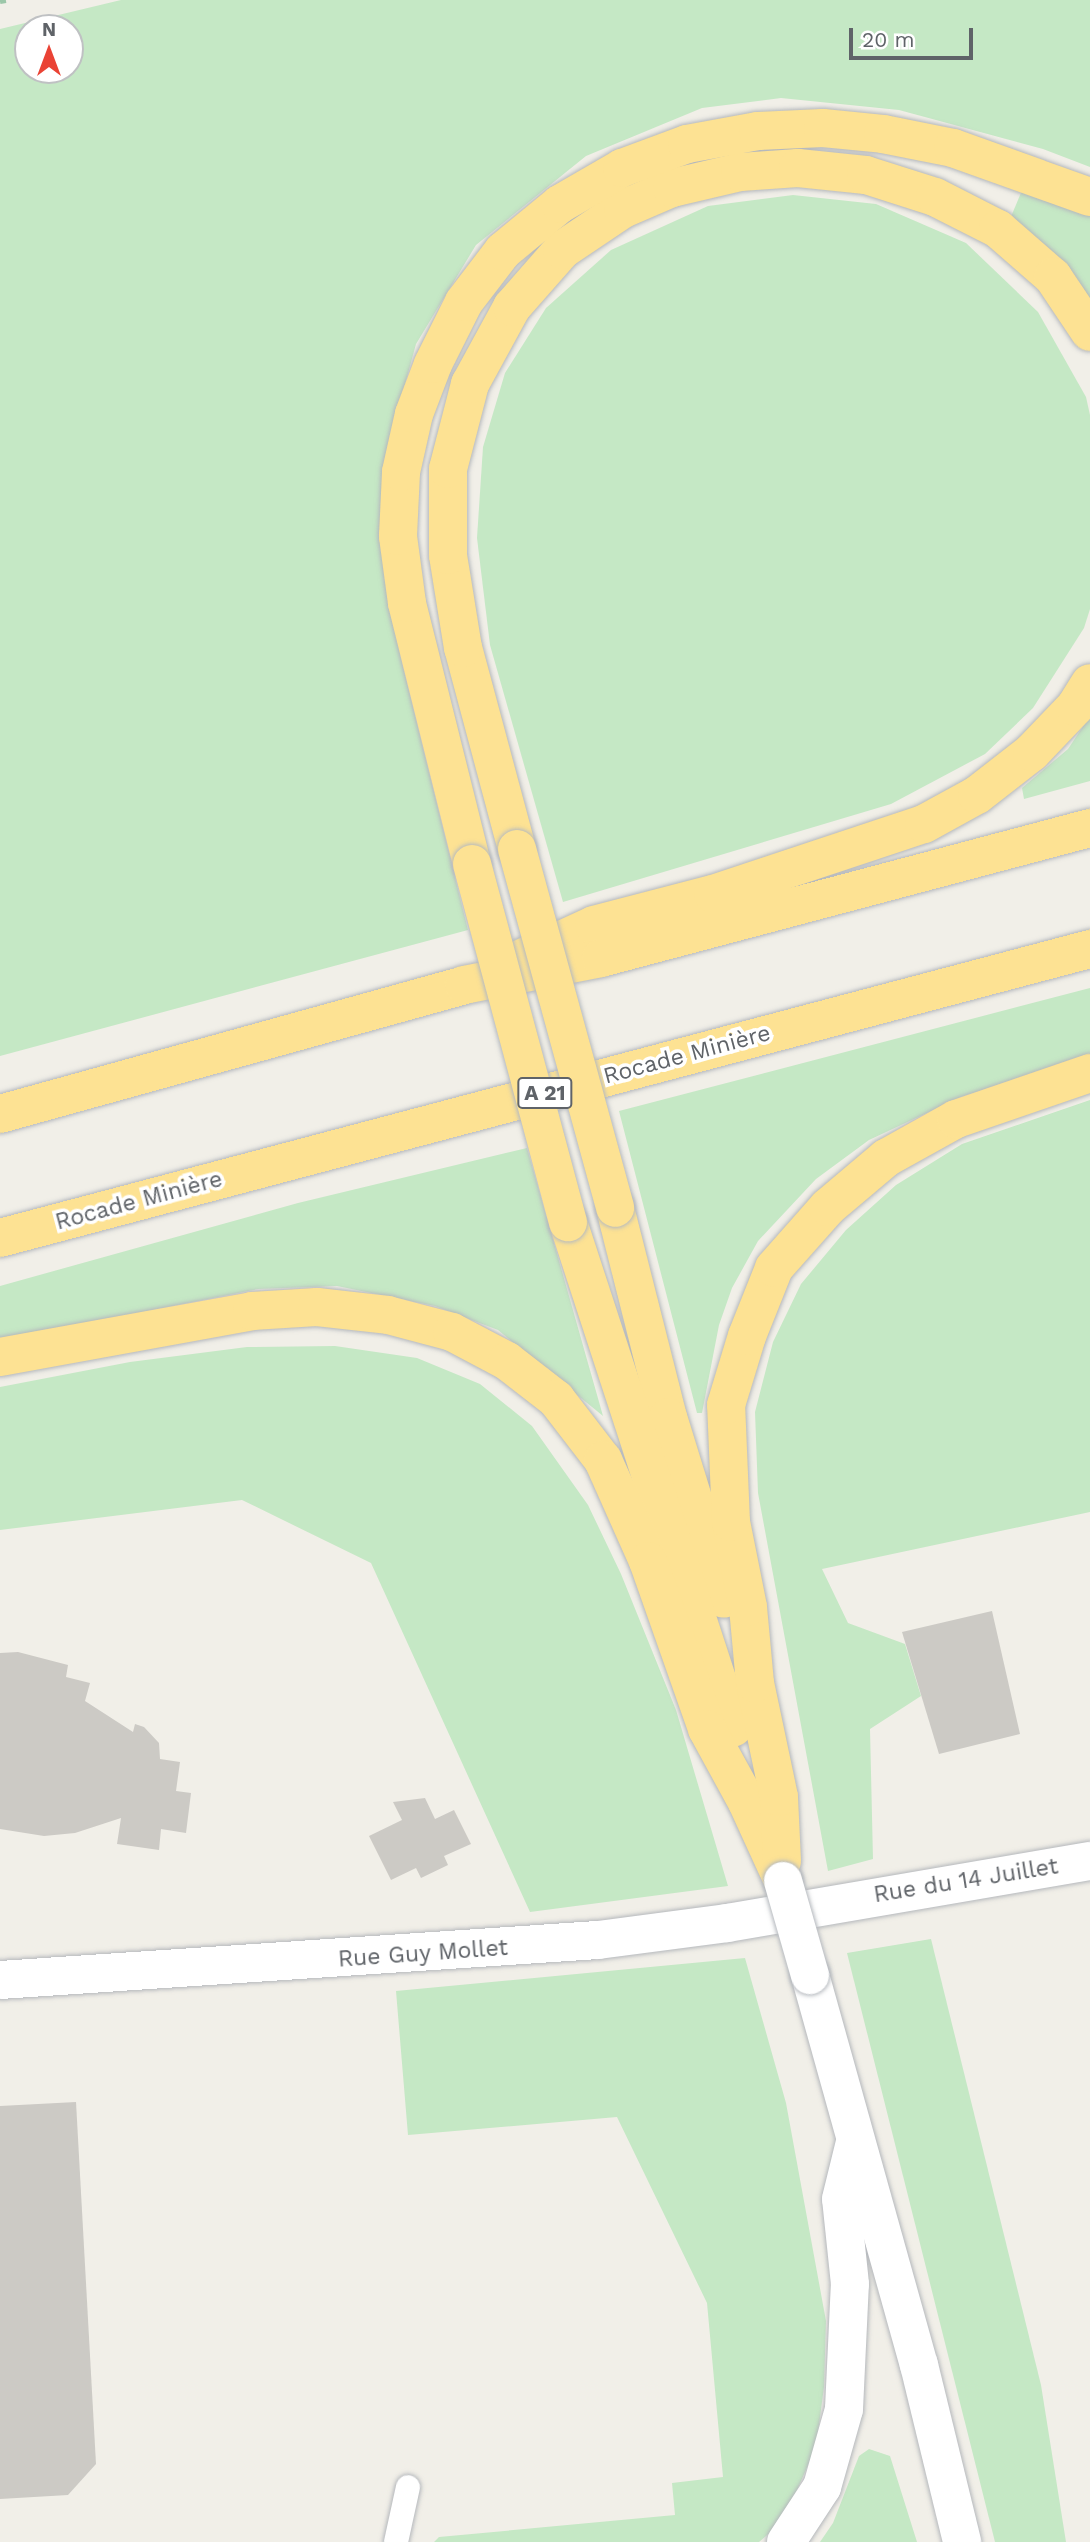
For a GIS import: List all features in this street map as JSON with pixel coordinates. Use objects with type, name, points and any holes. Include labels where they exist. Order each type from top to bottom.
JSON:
[{"type":"highway","points":[[747,1802],[732,1723],[568,1222],[472,864],[407,603],[398,536],[401,472],[414,414],[433,364],[464,302],[503,251],[560,204],[622,168],[687,144],[758,131],[823,128],[883,134],[953,148],[1090,197]]},
{"type":"highway","points":[[755,1683],[727,1609],[668,1417],[615,1208],[463,648],[448,555],[448,469],[470,384],[512,307],[562,250],[623,209],[672,188],[740,172],[798,168],[866,175],[935,197],[998,229],[1053,277],[1090,332]]},
{"type":"highway","points":[[464,985],[594,925],[713,894],[925,824],[977,794],[1031,752],[1075,707],[1090,682]]},
{"type":"highway","points":[[0,1114],[464,985],[601,958],[1090,828]]},
{"type":"highway","name":"Rocade Minière","points":[[0,1238],[1090,949]]},
{"type":"highway","points":[[783,1881],[779,1797],[755,1683],[748,1607],[731,1522],[726,1405],[775,1268],[828,1207],[886,1157],[956,1119],[1090,1073]]},
{"type":"highway","points":[[0,1357],[252,1311],[317,1307],[388,1315],[452,1332],[507,1361],[556,1399],[603,1460],[648,1561],[707,1729],[747,1802],[783,1881]]},
{"type":"main road","name":"Rue du 14 Juillet","points":[[842,1901],[1090,1861]]},
{"type":"main road","points":[[783,1881],[919,2365],[962,2542]]},
{"type":"main road","name":"Rue Guy Mollet","points":[[0,1980],[597,1940],[842,1901]]},
{"type":"main road","points":[[786,2542],[822,2487],[844,2409],[850,2284],[841,2199],[855,2140]]},
{"type":"lane","points":[[396,2542],[408,2487]]},
{"type":"path","points":[[0,1],[6,0]]},
{"type":"green space","points":[[121,0],[1090,0],[1090,167],[1043,149],[899,110],[781,98],[702,108],[586,156],[476,245],[416,344],[387,450],[400,655],[468,930],[0,1056],[0,29],[14,26],[14,84],[84,84],[84,14],[63,14]]},
{"type":"green space","points":[[1023,188],[1090,214],[1090,305],[1010,219]]},
{"type":"green space","points":[[793,195],[876,204],[966,243],[1038,312],[1086,397],[1090,415],[1090,609],[1084,628],[1033,708],[985,754],[891,804],[563,902],[490,645],[477,538],[483,447],[505,373],[546,308],[611,250],[708,206]]},
{"type":"green space","points":[[1090,716],[1090,781],[1024,799],[1022,788],[1068,749]]},
{"type":"green space","points":[[1090,988],[1090,1055],[961,1097],[869,1140],[816,1179],[758,1241],[732,1288],[719,1325],[702,1413],[697,1413],[619,1111]]},
{"type":"green space","points":[[1090,1100],[1090,1512],[822,1569],[848,1623],[905,1644],[921,1696],[870,1729],[873,1859],[828,1871],[758,1493],[755,1412],[773,1342],[801,1284],[846,1230],[896,1185],[962,1144]]},
{"type":"green space","points":[[527,1148],[603,1416],[498,1330],[435,1306],[337,1286],[258,1289],[0,1340],[0,1286],[298,1203]]},
{"type":"green space","points":[[335,1346],[417,1358],[480,1384],[532,1426],[588,1505],[621,1574],[676,1710],[728,1886],[530,1912],[371,1563],[242,1500],[0,1530],[0,1387],[130,1362],[247,1347]]},
{"type":"green space","points":[[931,1939],[1041,2385],[1066,2542],[995,2542],[847,1953]]},
{"type":"green space","points":[[745,1958],[786,2103],[826,2321],[824,2387],[816,2447],[797,2490],[774,2529],[759,2542],[434,2542],[439,2537],[675,2515],[672,2483],[723,2477],[707,2303],[617,2117],[408,2135],[396,1991]]},
{"type":"green space","points":[[869,2449],[890,2456],[917,2542],[820,2542],[833,2523],[859,2456]]},
{"type":"building","points":[[992,1611],[1020,1734],[939,1754],[902,1632]]},
{"type":"building","points":[[18,1652],[68,1665],[66,1677],[90,1683],[85,1701],[133,1732],[135,1724],[144,1727],[159,1743],[160,1759],[180,1762],[176,1791],[191,1793],[186,1833],[161,1829],[159,1850],[117,1844],[121,1818],[75,1833],[44,1836],[0,1829],[0,1653]]},
{"type":"building","points":[[425,1798],[435,1819],[454,1810],[471,1844],[444,1856],[448,1865],[421,1878],[416,1868],[391,1880],[369,1836],[402,1820],[393,1802]]},
{"type":"building","points":[[76,2102],[96,2464],[68,2495],[0,2499],[0,2106]]}]
